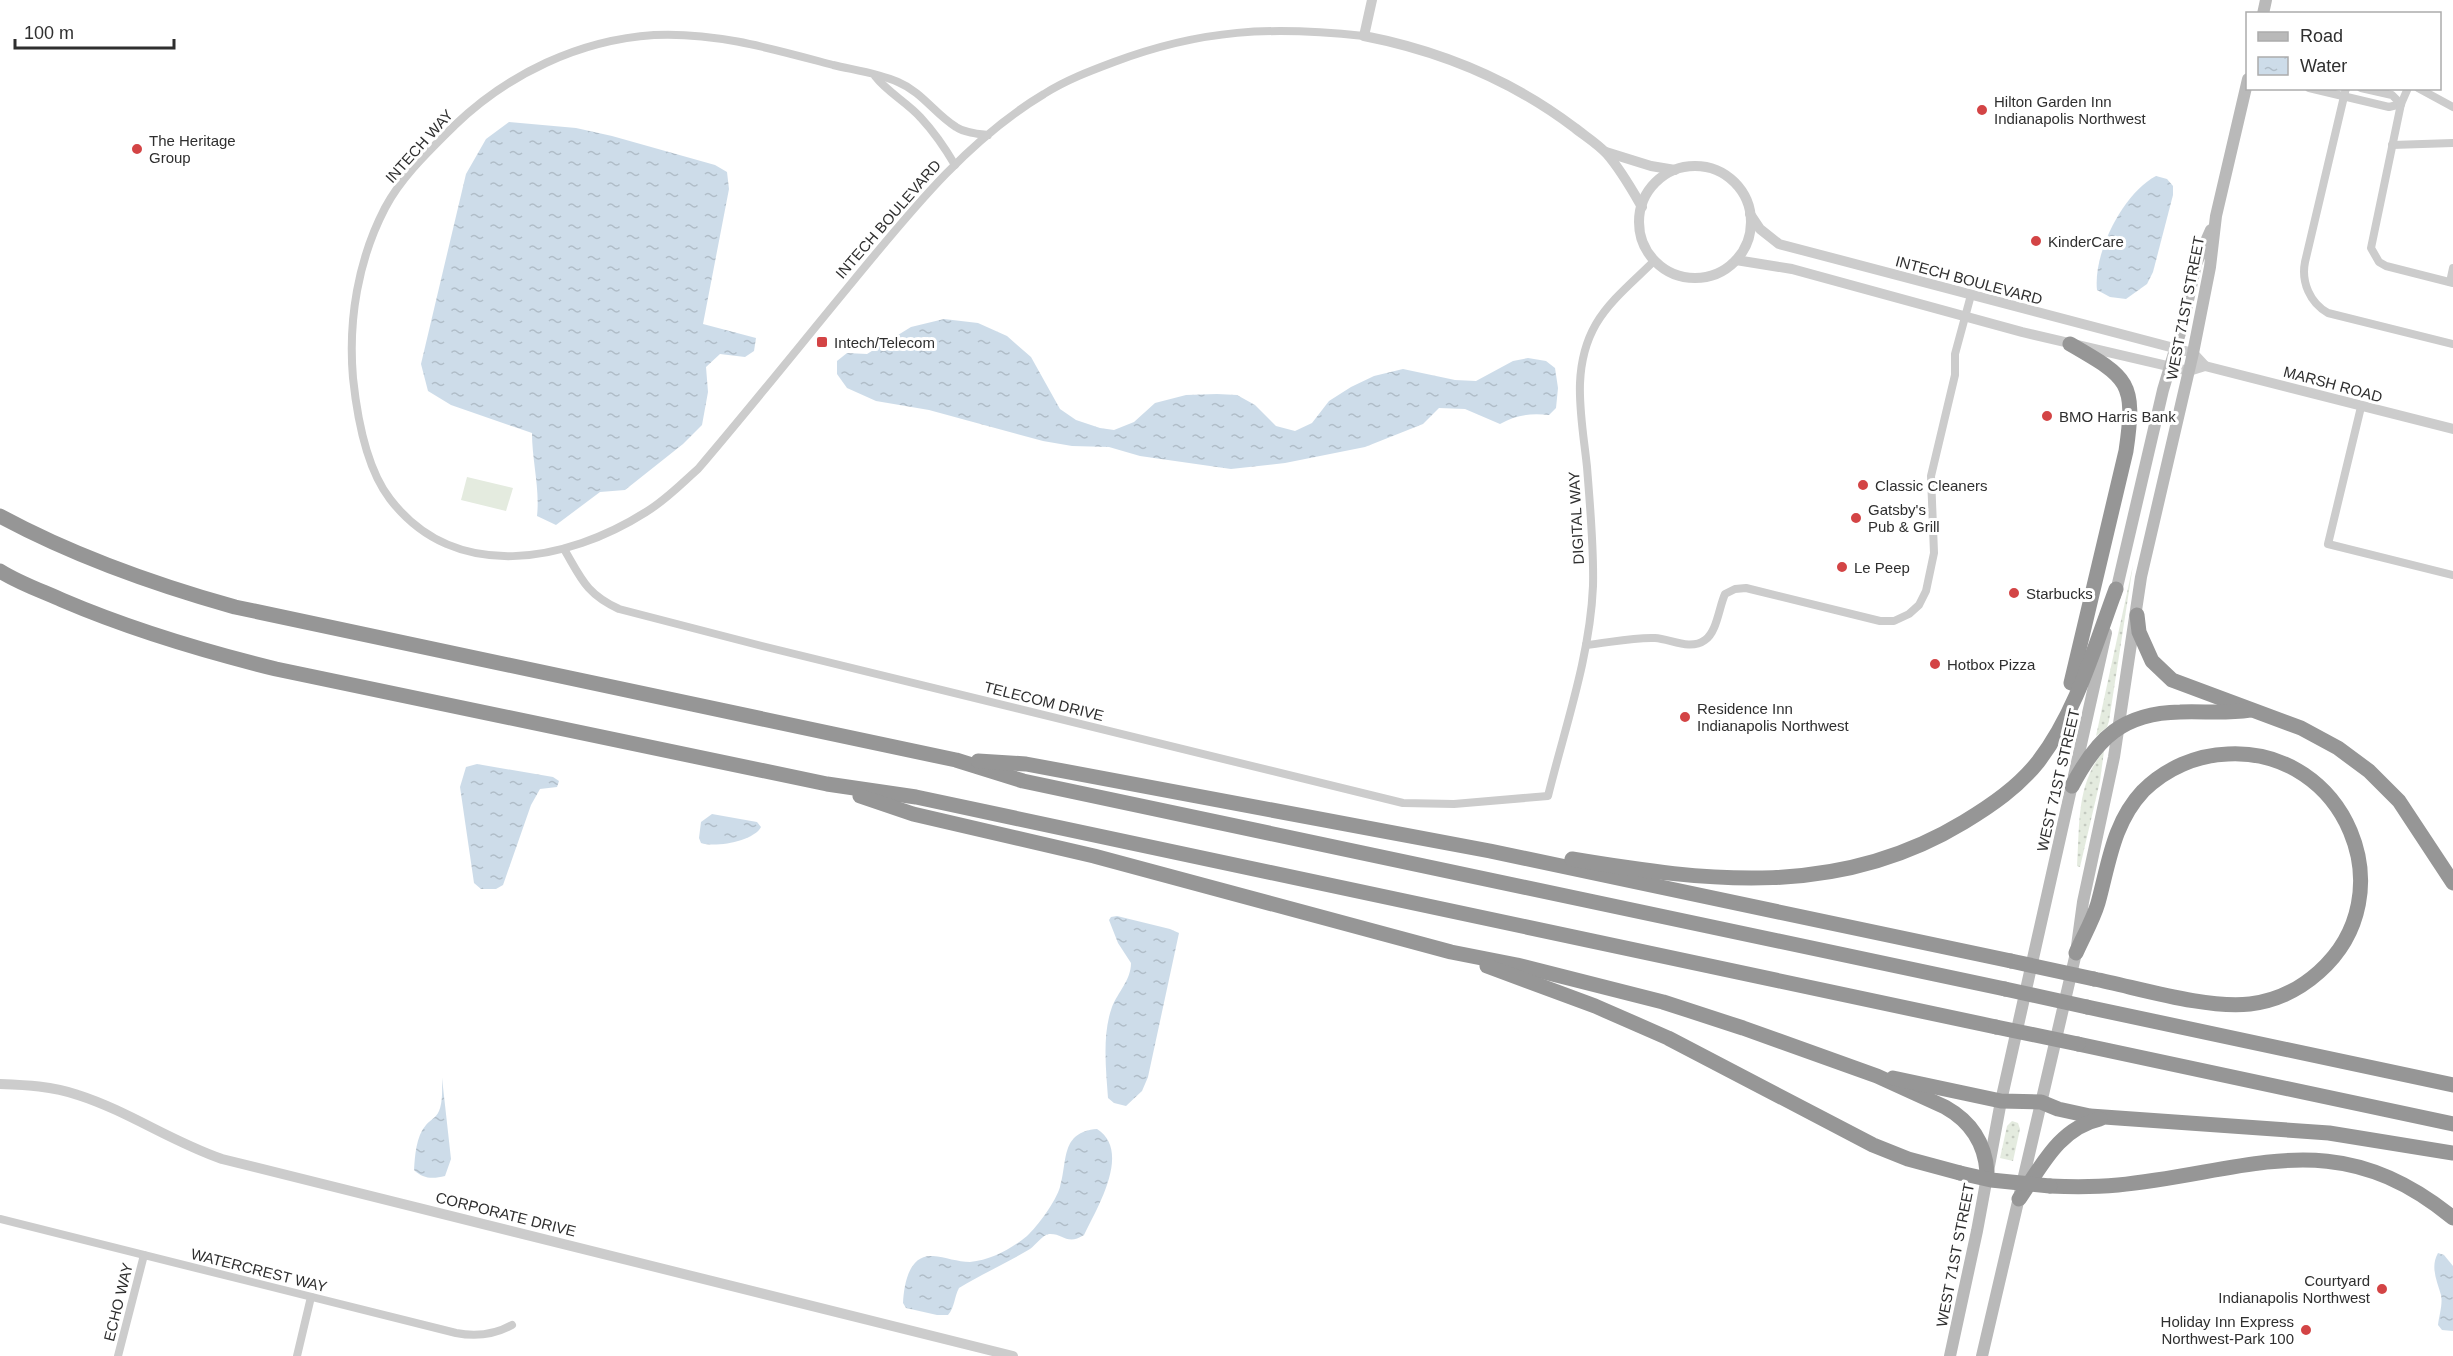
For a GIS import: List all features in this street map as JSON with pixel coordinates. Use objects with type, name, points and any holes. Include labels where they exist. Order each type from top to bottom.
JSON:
[{"type":"highway","points":[[1985,809],[2033,754],[2055,720],[2067,693],[2076,666],[2126,451],[2131,414],[2124,381],[2105,364],[2070,344]]},
{"type":"highway","points":[[0,516],[46,540],[103,564],[164,586],[235,607],[956,760],[1023,781],[2453,1085]]},
{"type":"highway","points":[[0,571],[45,593],[110,619],[208,652],[276,669],[827,784],[927,800],[2453,1124]]},
{"type":"highway","points":[[1490,851],[1555,856],[1670,874],[1730,879],[1819,874],[1903,853],[1934,839],[1985,809],[2026,776],[2061,727],[2075,698],[2116,589]]},
{"type":"highway","points":[[2137,615],[2145,647],[2152,661],[2182,685],[2278,718],[2322,738],[2369,771],[2399,801],[2453,883]]},
{"type":"highway","points":[[2072,786],[2088,756],[2108,735],[2142,716],[2164,713],[2225,714],[2250,710]]},
{"type":"highway","points":[[956,760],[1026,764],[1490,851],[2094,979],[2203,1001],[2235,1005],[2253,1004],[2285,994],[2312,978],[2335,955],[2354,918],[2359,894],[2359,861],[2356,845],[2347,822],[2334,801],[2303,773],[2281,761],[2249,754],[2217,754],[2200,757],[2169,770],[2144,791],[2121,822],[2097,905],[2076,953]]},
{"type":"highway","points":[[827,784],[913,814],[1094,856],[1451,952],[1516,965],[1663,1002],[1754,1031],[1877,1076],[1956,1113],[1972,1129],[1979,1141],[1987,1172]]},
{"type":"highway","points":[[1451,952],[1586,1002],[1668,1038],[1890,1152],[1935,1168],[2001,1181],[2050,1186],[2118,1185],[2272,1160],[2311,1159],[2350,1165],[2388,1177],[2423,1195],[2453,1218]]},
{"type":"highway","points":[[1877,1076],[1916,1082],[2001,1101],[2041,1102],[2076,1114],[2329,1132],[2453,1153]]},
{"type":"highway","points":[[2019,1199],[2064,1136],[2088,1122],[2109,1118]]},
{"type":"main road","name":"WEST 71ST STREET","points":[[1982,1356],[2076,953],[2083,902],[2102,819],[2118,728],[2141,577],[2193,353],[2210,267],[2216,216],[2246,83]]},
{"type":"main road","name":"WEST 71ST STREET","points":[[1950,1356],[2001,1101],[2116,589],[2196,264],[2216,216]]},
{"type":"street","points":[[1364,36],[1372,0]]},
{"type":"street","name":"INTECH BOULEVARD","points":[[486,556],[517,557],[564,549],[592,540],[632,521],[656,506],[687,480],[918,202],[988,135],[1018,111],[1060,85],[1117,61],[1168,44],[1196,37],[1254,30],[1303,30],[1364,36],[1429,51],[1490,76],[1552,111],[1606,152],[1626,178],[1642,207]]},
{"type":"street","name":"INTECH WAY","points":[[486,556],[448,548],[413,523],[389,498],[372,463],[360,425],[351,347],[355,300],[368,251],[392,195],[429,151],[476,105],[514,79],[551,60],[592,46],[650,35],[714,37],[741,41],[897,81],[912,90],[957,128],[988,135]]},
{"type":"street","points":[[874,75],[884,87],[921,118],[944,146],[955,165]]},
{"type":"street","points":[[2323,90],[2345,93],[2390,107],[2401,104]]},
{"type":"street","points":[[2370,90],[2392,95],[2401,104]]},
{"type":"street","points":[[2407,90],[2401,104],[2372,240],[2374,255],[2386,266],[2451,282],[2453,268]]},
{"type":"street","points":[[2422,90],[2453,107]]},
{"type":"street","points":[[2345,93],[2305,262],[2303,272],[2305,283],[2314,303],[2328,313],[2453,344]]},
{"type":"street","points":[[2392,145],[2453,143]]},
{"type":"street","name":"INTECH BOULEVARD","points":[[1606,152],[1675,170]]},
{"type":"street","points":[[1701,167],[1725,175],[1743,193],[1750,214],[1749,237],[1736,260],[1715,275],[1694,279],[1672,274],[1654,261],[1641,237],[1639,222],[1647,194],[1655,183],[1675,170],[1701,167]]},
{"type":"street","name":"INTECH BOULEVARD","points":[[1750,214],[1760,229],[1779,244],[2193,353]]},
{"type":"street","points":[[1736,260],[1792,269],[2070,344],[2189,371],[2205,366],[2193,353]]},
{"type":"street","name":"DIGITAL WAY","points":[[1548,796],[1586,645],[1593,586],[1589,494],[1579,393],[1582,359],[1587,343],[1610,304],[1654,261]]},
{"type":"street","points":[[1586,645],[1655,638],[1683,644],[1707,640],[1725,594],[1735,589],[1746,588],[1884,622],[1900,619],[1916,609],[1926,591],[1934,553],[1931,476],[1955,375],[1955,354],[1971,295]]},
{"type":"street","name":"MARSH ROAD","points":[[2205,366],[2453,429]]},
{"type":"street","points":[[2361,407],[2328,544],[2453,575]]},
{"type":"street","name":"TELECOM DRIVE","points":[[564,549],[585,585],[600,600],[619,609],[762,646],[1403,803],[1454,804],[1548,796]]},
{"type":"street","name":"CORPORATE DRIVE","points":[[0,1084],[45,1087],[79,1095],[222,1159],[1012,1356]]},
{"type":"street","name":"WATERCREST WAY","points":[[0,1219],[465,1335],[490,1334],[512,1325]]},
{"type":"street","name":"ECHO WAY","points":[[118,1356],[144,1255]]},
{"type":"street","points":[[297,1356],[311,1297]]},
{"type":"shaded area","points":[[467,477],[513,488],[506,511],[461,500]]},
{"type":"shaded area","points":[[2133,565],[2109,721],[2107,727],[2096,736]]},
{"type":"shaded area","points":[[2104,751],[2100,781],[2080,867],[2077,866],[2081,805],[2088,777]]},
{"type":"shaded area","points":[[2012,1121],[2018,1123],[2020,1129],[2013,1161],[2000,1158],[2007,1126]]},
{"type":"water","points":[[509,122],[576,128],[612,136],[715,165],[727,172],[729,189],[703,324],[756,338],[754,351],[745,357],[720,354],[706,367],[708,392],[702,425],[683,444],[625,490],[600,492],[556,525],[537,516],[532,433],[451,405],[428,391],[421,364],[466,174],[486,139]]},
{"type":"water","points":[[2156,176],[2167,179],[2173,186],[2173,195],[2153,272],[2147,284],[2126,299],[2110,297],[2097,290],[2097,275],[2105,242],[2132,196]]},
{"type":"water","points":[[944,319],[978,323],[1007,336],[1031,357],[1060,409],[1076,420],[1100,428],[1114,430],[1134,422],[1155,403],[1186,395],[1217,394],[1237,395],[1255,405],[1276,426],[1295,431],[1312,423],[1329,401],[1374,376],[1403,369],[1455,380],[1476,381],[1513,361],[1528,358],[1546,361],[1555,368],[1558,388],[1556,408],[1549,415],[1523,415],[1500,424],[1465,409],[1439,408],[1423,424],[1365,447],[1285,463],[1231,469],[1140,456],[1109,447],[1072,446],[1043,441],[929,410],[876,401],[847,388],[837,374],[837,361],[847,353],[867,354],[911,327]]},
{"type":"water","points":[[477,764],[553,777],[559,781],[557,787],[540,789],[531,805],[503,885],[496,889],[481,889],[474,883],[460,787],[466,767]]},
{"type":"water","points":[[712,814],[757,822],[761,827],[743,840],[715,845],[701,843],[699,838],[701,822]]},
{"type":"water","points":[[1117,916],[1179,933],[1148,1077],[1142,1091],[1126,1106],[1114,1103],[1108,1098],[1106,1064],[1109,1018],[1112,1007],[1129,975],[1131,963],[1118,943],[1109,920]]},
{"type":"water","points":[[442,1078],[451,1159],[445,1176],[428,1178],[414,1170],[416,1153],[418,1140],[423,1130],[439,1111]]},
{"type":"water","points":[[1097,1129],[1107,1139],[1112,1151],[1112,1165],[1103,1195],[1084,1235],[1073,1239],[1054,1234],[1044,1236],[1030,1249],[959,1288],[948,1315],[937,1315],[906,1308],[903,1303],[907,1279],[913,1265],[918,1260],[933,1256],[965,1262],[978,1261],[1000,1253],[1027,1236],[1046,1213],[1058,1193],[1065,1158],[1071,1142],[1085,1131]]},
{"type":"water","points":[[2438,1253],[2444,1255],[2453,1266],[2453,1331],[2442,1330],[2438,1325],[2441,1295],[2434,1269]]},
{"type":"place","name":"Hilton Garden Inn Indianapolis Northwest","points":[[1982,110]]},
{"type":"place","name":"The Heritage Group","points":[[137,149]]},
{"type":"place","name":"KinderCare","points":[[2036,241]]},
{"type":"place","name":"Intech/Telecom","points":[[822,342]]},
{"type":"place","name":"BMO Harris Bank","points":[[2047,416]]},
{"type":"place","name":"Classic Cleaners","points":[[1863,485]]},
{"type":"place","name":"Gatsby's Pub & Grill","points":[[1856,518]]},
{"type":"place","name":"Le Peep","points":[[1842,567]]},
{"type":"place","name":"Starbucks","points":[[2014,593]]},
{"type":"place","name":"Hotbox Pizza","points":[[1935,664]]},
{"type":"place","name":"Residence Inn Indianapolis Northwest","points":[[1685,717]]},
{"type":"place","name":"Courtyard Indianapolis Northwest","points":[[2382,1289]]},
{"type":"place","name":"Holiday Inn Express Northwest-Park 100","points":[[2306,1330]]}]
